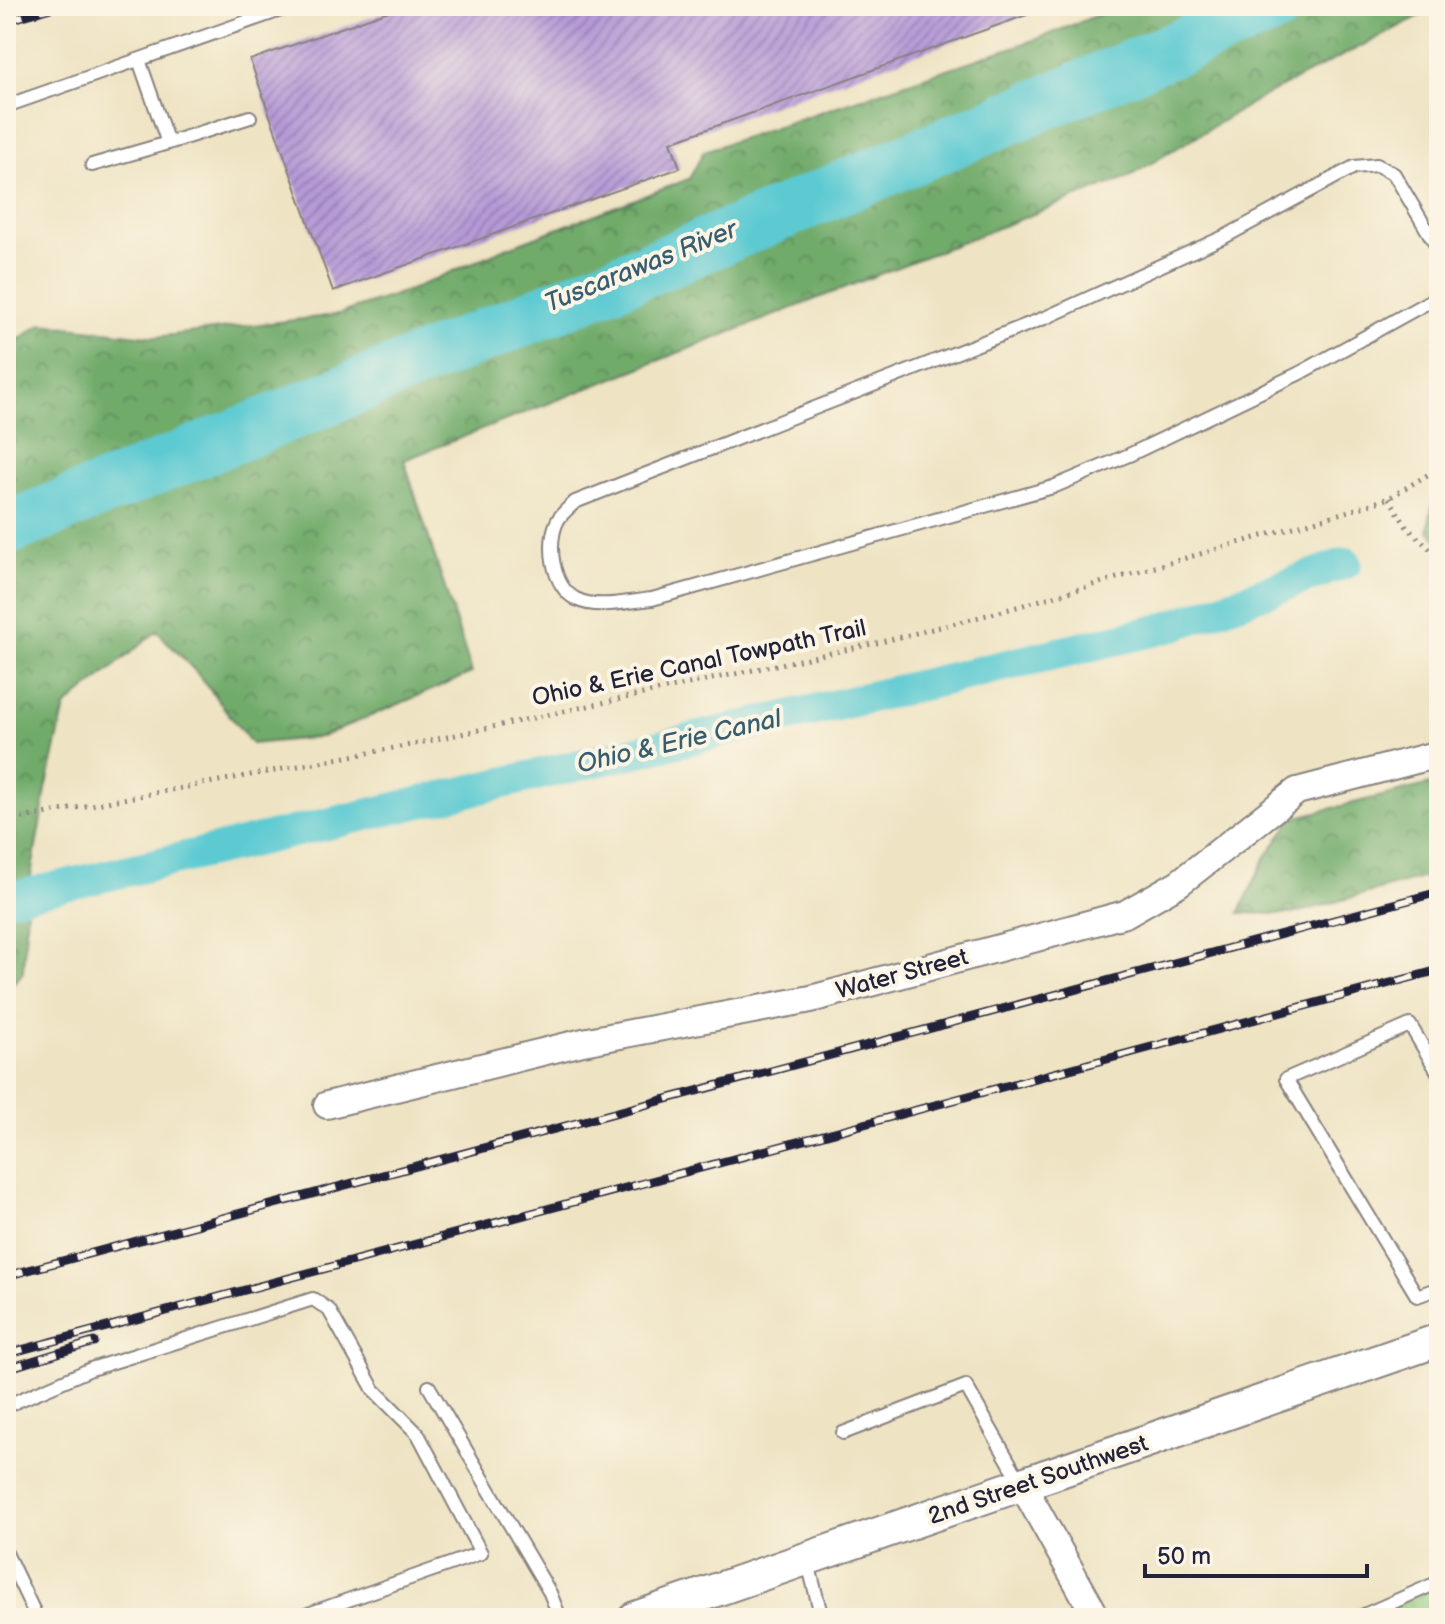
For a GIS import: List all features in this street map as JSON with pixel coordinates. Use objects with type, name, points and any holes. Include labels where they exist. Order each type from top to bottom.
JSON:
[{"type":"street","name":"Water Street","points":[[327,1105],[583,1042],[811,999],[1125,914],[1179,883],[1297,791],[1439,754]]},
{"type":"street","name":"2nd Street Southwest","points":[[635,1618],[1439,1340]]},
{"type":"street","points":[[1023,1486],[1097,1618]]},
{"type":"lane","points":[[6,106],[292,6]]},
{"type":"lane","points":[[139,60],[168,143]]},
{"type":"lane","points":[[92,165],[250,117]]},
{"type":"lane","points":[[1439,250],[1394,174],[1377,165],[1354,167],[1226,236],[1047,317],[575,502],[558,520],[551,548],[560,584],[577,599],[600,604],[652,599],[1053,487],[1129,455],[1300,373],[1439,296]]},
{"type":"lane","points":[[1438,1291],[1417,1296],[1286,1079],[1410,1025],[1439,1074]]},
{"type":"lane","points":[[6,1406],[91,1369],[313,1299],[329,1310],[374,1390],[418,1434],[481,1553],[297,1618]]},
{"type":"lane","points":[[843,1433],[966,1386],[1023,1486]]},
{"type":"lane","points":[[429,1387],[550,1593],[560,1618]]},
{"type":"lane","points":[[6,1553],[37,1618]]},
{"type":"lane","points":[[807,1559],[822,1618]]},
{"type":"lane","points":[[1357,1618],[1439,1582]]},
{"type":"path","name":"Ohio & Erie Canal Towpath Trail","points":[[6,821],[410,745],[881,642],[999,612],[1389,498],[1439,468]]},
{"type":"path","points":[[1389,498],[1406,526],[1439,558]]},
{"type":"green space","points":[[1120,6],[1439,6],[1262,97],[1128,177],[404,460],[472,673],[321,737],[252,744],[196,672],[157,631],[65,707],[46,789],[28,893],[23,972],[6,993],[6,348],[42,324],[156,337],[335,315],[410,290],[506,248],[689,179],[704,151],[1040,38]]},
{"type":"green space","points":[[1439,489],[1439,542],[1428,530],[1434,492]]},
{"type":"green space","points":[[1439,782],[1439,873],[1292,914],[1239,913],[1265,858],[1293,818]]},
{"type":"green space","points":[[1439,1582],[1439,1618],[1357,1618]]},
{"type":"building","points":[[403,6],[1052,6],[671,142],[680,168],[333,291],[250,60]]},
{"type":"waterway","name":"Tuscarawas River","points":[[6,529],[660,264],[1276,6]]},
{"type":"waterway","name":"Ohio & Erie Canal","points":[[6,899],[1166,628],[1346,563]]},
{"type":"railway","points":[[6,21],[57,6]]},
{"type":"railway","points":[[6,1276],[1439,892]]},
{"type":"railway","points":[[6,1354],[1439,970]]},
{"type":"railway","points":[[6,1369],[94,1342]]}]
